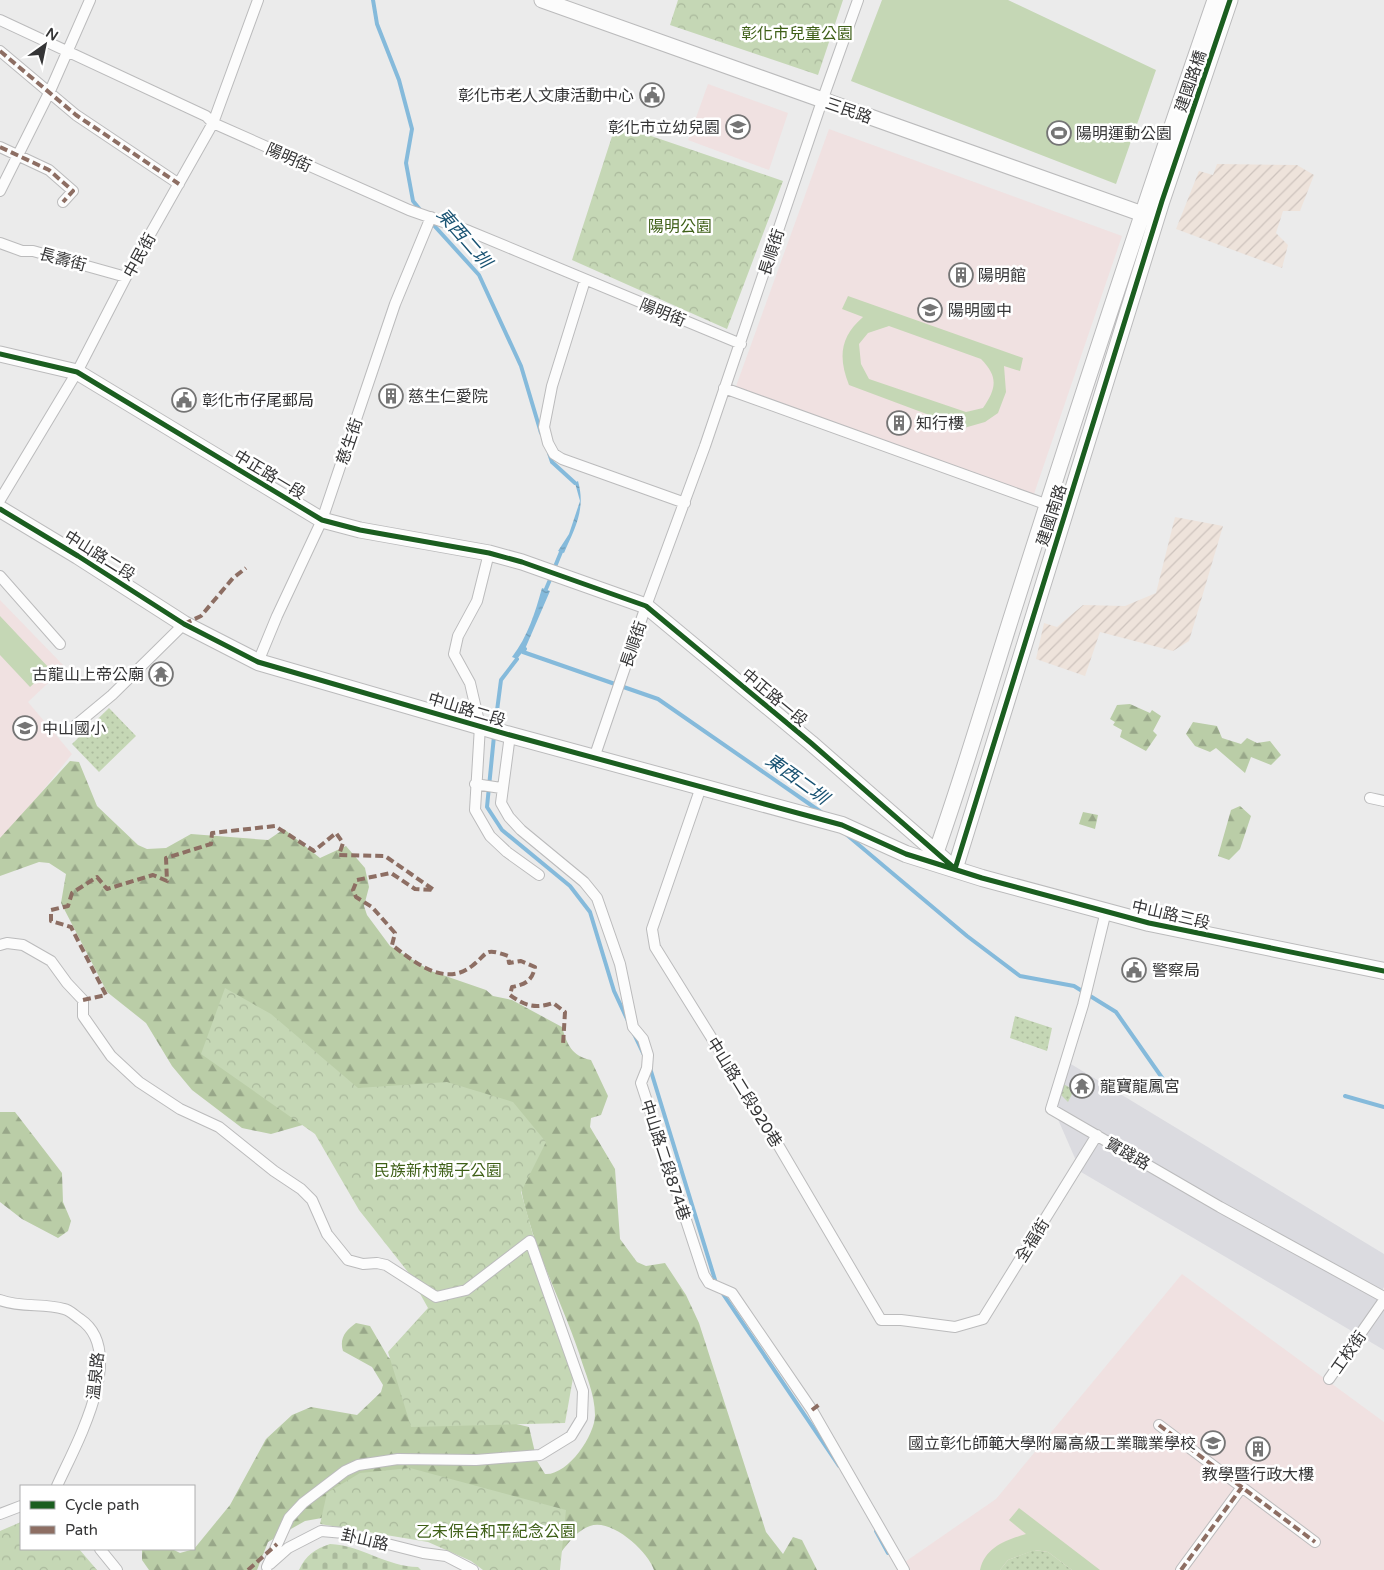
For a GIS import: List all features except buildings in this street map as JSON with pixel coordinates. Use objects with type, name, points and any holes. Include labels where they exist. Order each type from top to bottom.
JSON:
[{"type":"main road","name":"中山路二段","points":[[0,509],[184,624],[258,662],[594,758],[842,825],[906,854],[934,856],[954,869]]},
{"type":"main road","name":"中山路三段","points":[[954,869],[1106,911],[1214,937],[1384,971]]},
{"type":"street","points":[[0,191],[50,91],[65,52],[90,0]]},
{"type":"street","name":"中民街","points":[[0,500],[78,372],[126,277],[213,123],[258,0]]},
{"type":"street","name":"三民路","points":[[542,0],[638,32],[822,101],[1150,217]]},
{"type":"street","name":"長順街","points":[[594,758],[620,679],[741,344],[822,101],[858,0]]},
{"type":"street","name":"建國路橋","points":[[1165,168],[1215,0]]},
{"type":"street","name":"建國路橋","points":[[1165,168],[1230,0]]},
{"type":"street","name":"陽明街","points":[[0,20],[65,52],[206,116],[213,123],[409,210],[741,344]]},
{"type":"street","points":[[0,51],[50,91],[76,115],[178,184]]},
{"type":"street","points":[[0,147],[49,170],[73,191],[63,202]]},
{"type":"street","name":"建國南路","points":[[954,869],[1165,168]]},
{"type":"street","name":"建國南路","points":[[934,856],[948,821],[1048,505],[1150,217]]},
{"type":"street","name":"慈生街","points":[[258,662],[276,616],[322,520],[395,304],[431,218]]},
{"type":"street","name":"長壽街","points":[[0,243],[22,251],[33,251],[126,277]]},
{"type":"street","points":[[585,280],[552,386],[544,427],[548,443],[554,454],[562,459],[684,503]]},
{"type":"street","name":"中正路一段","points":[[0,354],[78,372],[322,520],[360,530],[489,553],[545,570],[646,606],[934,856]]},
{"type":"street","points":[[724,388],[1048,505]]},
{"type":"street","points":[[489,553],[477,601],[458,636],[454,654],[495,730],[475,784],[475,810],[490,836],[507,852],[539,875]]},
{"type":"street","points":[[0,576],[60,644]]},
{"type":"street","points":[[72,729],[112,695],[184,624]]},
{"type":"street","name":"中山路二段874巷","points":[[495,730],[501,803],[509,817],[521,830],[584,882],[597,898],[620,964],[633,1027],[643,1039],[648,1055],[641,1083],[704,1275],[709,1283],[727,1290],[738,1302],[816,1407],[904,1570]]},
{"type":"street","points":[[475,784],[501,788]]},
{"type":"street","name":"中山路二段920巷","points":[[701,787],[652,929],[655,947],[778,1143],[881,1320],[901,1320],[955,1327]]},
{"type":"street","points":[[1370,798],[1384,801]]},
{"type":"street","name":"實踐路","points":[[1106,911],[1083,1005],[1051,1109],[1384,1299]]},
{"type":"street","points":[[0,944],[23,945],[51,961],[67,984],[84,1000],[83,1016],[111,1056],[140,1082],[180,1109],[219,1127],[274,1171],[301,1189],[312,1200],[327,1234],[348,1260],[362,1264],[377,1263],[386,1265],[436,1297],[466,1290],[530,1241],[582,1391],[582,1418],[571,1436],[540,1455],[476,1460],[398,1459],[358,1464],[345,1471],[303,1503],[289,1518],[266,1568]]},
{"type":"street","name":"全福街","points":[[955,1327],[983,1319],[1097,1135]]},
{"type":"street","name":"工校街","points":[[1328,1379],[1384,1299]]},
{"type":"street","name":"溫泉路","points":[[0,1300],[65,1309],[87,1324],[98,1340],[100,1360],[96,1398],[57,1485]]},
{"type":"street","points":[[1159,1425],[1315,1542]]},
{"type":"street","points":[[1181,1570],[1242,1487]]},
{"type":"street","points":[[0,1514],[20,1506]]},
{"type":"street","name":"卦山路","points":[[266,1568],[288,1548],[321,1532],[344,1533],[423,1554],[446,1556],[473,1570]]},
{"type":"street","points":[[101,1550],[117,1570]]},
{"type":"shaded area","name":"彰化市立幼兒園","points":[[708,84],[788,113],[769,170],[688,140]]},
{"type":"shaded area","name":"陽明國中","points":[[829,129],[1122,236],[1034,494],[1025,497],[735,389]]},
{"type":"shaded area","points":[[1217,164],[1297,165],[1314,175],[1300,211],[1283,211],[1276,233],[1288,245],[1282,268],[1176,229],[1199,171],[1213,175]]},
{"type":"shaded area","points":[[1175,517],[1223,526],[1189,641],[1173,651],[1100,632],[1085,676],[1036,659],[1044,623],[1057,627],[1083,605],[1125,606],[1156,593]]},
{"type":"shaded area","name":"中山國小","points":[[0,600],[65,667],[28,702],[72,754],[0,844]]},
{"type":"shaded area","points":[[1061,1058],[1384,1254],[1384,1287],[1377,1299],[1384,1303],[1384,1350],[1081,1172],[1050,1101]]},
{"type":"shaded area","name":"國立彰化師範大學附屬高級工業職業學校","points":[[1182,1274],[1384,1422],[1384,1570],[906,1570],[902,1564],[996,1499]]},
{"type":"green space","name":"彰化市兒童公園","points":[[678,0],[843,0],[818,75],[670,25]]},
{"type":"green space","name":"陽明運動公園","points":[[882,0],[1008,0],[1156,70],[1116,184],[851,81]]},
{"type":"green space","name":"陽明公園","points":[[616,124],[783,181],[727,329],[572,260]]},
{"type":"green space","points":[[848,296],[1023,358],[1020,371],[1004,366],[1006,392],[998,413],[985,422],[964,428],[849,385],[843,365],[843,348],[850,332],[863,317],[842,309]],"holes":[[[889,326],[981,359],[991,372],[994,383],[993,389],[983,408],[966,412],[869,379],[861,364],[859,344],[868,333]]]},
{"type":"green space","points":[[0,616],[50,669],[30,687],[0,655]]},
{"type":"green space","points":[[1130,704],[1150,713],[1152,710],[1161,716],[1153,731],[1157,735],[1146,751],[1120,737],[1122,730],[1113,725],[1115,722],[1110,719],[1117,705]]},
{"type":"green space","points":[[109,708],[136,736],[99,772],[72,744]]},
{"type":"green space","points":[[1193,722],[1217,726],[1222,738],[1241,744],[1247,738],[1257,743],[1270,741],[1281,755],[1271,765],[1251,757],[1245,773],[1216,748],[1210,752],[1195,746],[1186,734]]},
{"type":"green space","points":[[70,761],[79,762],[97,806],[138,845],[147,849],[166,848],[191,834],[268,840],[284,829],[320,858],[346,846],[365,868],[369,887],[364,906],[367,915],[390,946],[431,971],[486,990],[493,996],[512,1000],[562,1027],[571,1049],[579,1056],[591,1060],[608,1096],[601,1115],[591,1118],[590,1127],[615,1169],[620,1239],[637,1262],[646,1266],[665,1263],[686,1295],[699,1323],[766,1532],[783,1554],[793,1537],[802,1540],[817,1570],[654,1570],[644,1554],[628,1538],[618,1531],[599,1525],[590,1526],[578,1533],[552,1565],[333,1516],[305,1521],[268,1542],[257,1570],[149,1570],[142,1560],[142,1550],[174,1550],[180,1553],[195,1550],[230,1505],[266,1439],[292,1415],[311,1407],[357,1415],[381,1392],[383,1385],[372,1367],[343,1351],[342,1342],[344,1335],[356,1323],[370,1326],[388,1357],[447,1407],[529,1427],[537,1461],[545,1474],[562,1469],[578,1453],[594,1424],[595,1407],[573,1336],[534,1238],[518,1173],[306,1124],[271,1134],[242,1128],[192,1090],[172,1066],[146,1023],[107,992],[61,903],[66,874],[49,863],[39,862],[0,876],[0,838]]},
{"type":"green space","points":[[1240,806],[1251,816],[1240,849],[1229,860],[1218,856],[1231,810]]},
{"type":"green space","points":[[1083,812],[1098,815],[1095,829],[1079,824]]},
{"type":"green space","name":"民族新村親子公園","points":[[225,988],[271,1014],[358,1088],[447,1082],[513,1102],[546,1142],[521,1192],[573,1378],[565,1423],[411,1427],[388,1352],[428,1308],[408,1272],[359,1210],[315,1134],[201,1054]]},
{"type":"green space","points":[[1015,1016],[1052,1028],[1047,1051],[1010,1038]]},
{"type":"green space","points":[[1060,1082],[1074,1090],[1068,1102],[1060,1094]]},
{"type":"green space","points":[[0,1112],[15,1112],[62,1173],[63,1202],[71,1221],[68,1231],[58,1238],[22,1219],[0,1202]]},
{"type":"green space","name":"乙未保台和平紀念公園","points":[[410,1468],[566,1510],[560,1570],[483,1570],[471,1561],[428,1542],[320,1524],[327,1493],[360,1473]]},
{"type":"green space","points":[[1019,1508],[1100,1570],[1072,1570],[1048,1552],[1035,1550],[1008,1560],[1000,1570],[980,1570],[991,1550],[1004,1542],[1026,1534],[1009,1520]]},
{"type":"green space","points":[[20,1522],[20,1550],[80,1550],[97,1570],[0,1570],[0,1531]]},
{"type":"green space","points":[[330,1544],[352,1548],[396,1564],[418,1567],[421,1570],[299,1570],[312,1553]]},
{"type":"green space","points":[[1034,1550],[1048,1552],[1072,1570],[1000,1570],[1008,1560]]},
{"type":"water","points":[[578,481],[581,501],[580,509],[564,553],[558,551],[569,534],[580,501],[575,483]]},
{"type":"water","points":[[542,588],[550,591],[525,649],[517,659],[512,657],[527,633]]},
{"type":"waterway","name":"東西二圳","points":[[373,0],[377,24],[399,80],[412,129],[406,163],[413,201],[422,212]]},
{"type":"waterway","name":"東西二圳","points":[[430,221],[479,275],[521,366],[541,433]]},
{"type":"waterway","name":"東西二圳","points":[[549,453],[552,462],[575,483]]},
{"type":"waterway","points":[[554,569],[561,552]]},
{"type":"waterway","points":[[546,589],[552,575]]},
{"type":"waterway","name":"東西二圳","points":[[525,649],[523,652],[658,699],[821,812]]},
{"type":"waterway","points":[[495,726],[501,680],[517,659]]},
{"type":"waterway","points":[[494,736],[487,807],[502,830],[570,886],[590,912],[614,991],[628,1021]]},
{"type":"waterway","name":"東西二圳","points":[[847,835],[967,936],[1020,976],[1074,986],[1116,1012],[1165,1082]]},
{"type":"waterway","points":[[634,1034],[644,1055]]},
{"type":"waterway","points":[[650,1068],[716,1283]]},
{"type":"waterway","name":"東西二圳","points":[[1345,1096],[1384,1107]]},
{"type":"waterway","points":[[721,1291],[839,1466]]},
{"type":"waterway","points":[[876,1531],[888,1553]]},
{"type":"marked path","points":[[0,51],[76,115],[179,184]]},
{"type":"marked path","points":[[0,147],[49,170],[73,191],[63,202]]},
{"type":"marked path","points":[[184,624],[201,616],[233,578],[246,568]]},
{"type":"marked path","points":[[83,1000],[106,995],[71,927],[51,921],[51,910],[68,906],[72,893],[97,877],[107,889],[153,875],[167,881],[166,858],[211,844],[212,833],[275,826],[314,851],[336,833],[343,843],[339,855],[385,856],[434,890],[415,889],[391,873],[357,880],[353,890],[356,897],[372,907],[395,933],[392,945],[429,970],[451,974],[461,972],[490,952],[508,956],[509,963],[521,961],[535,967],[530,979],[521,985],[512,987],[510,995],[521,1002],[535,1006],[553,1003],[565,1012],[563,1045]]},
{"type":"marked path","points":[[812,1410],[820,1404]]},
{"type":"marked path","points":[[1159,1425],[1315,1542]]},
{"type":"marked path","points":[[1181,1570],[1242,1487]]},
{"type":"marked path","points":[[248,1570],[277,1544]]},
{"type":"cycle path","points":[[955,869],[1162,201],[1230,0]]},
{"type":"cycle path","points":[[0,354],[77,372],[322,520],[360,530],[489,553],[522,562],[646,606],[811,743],[953,867]]},
{"type":"cycle path","points":[[0,509],[184,624],[258,662],[510,735],[842,825],[906,854],[982,878],[1149,923],[1384,971]]},
{"type":"place","name":"彰化市老人文康活動中心","points":[[652,95]]},
{"type":"place","name":"彰化市立幼兒園","points":[[738,127]]},
{"type":"place","name":"陽明運動公園","points":[[1059,133]]},
{"type":"place","name":"陽明館","points":[[961,275]]},
{"type":"place","name":"陽明國中","points":[[930,310]]},
{"type":"place","name":"慈生仁愛院","points":[[391,396]]},
{"type":"place","name":"彰化市仔尾郵局","points":[[184,400]]},
{"type":"place","name":"知行樓","points":[[899,423]]},
{"type":"place","name":"古龍山上帝公廟","points":[[161,674]]},
{"type":"place","name":"中山國小","points":[[25,728]]},
{"type":"place","name":"警察局","points":[[1134,970]]},
{"type":"place","name":"龍寶龍鳳宮","points":[[1082,1086]]},
{"type":"place","name":"國立彰化師範大學附屬高級工業職業學校","points":[[1213,1443]]},
{"type":"place","name":"教學暨行政大樓","points":[[1258,1449]]}]
